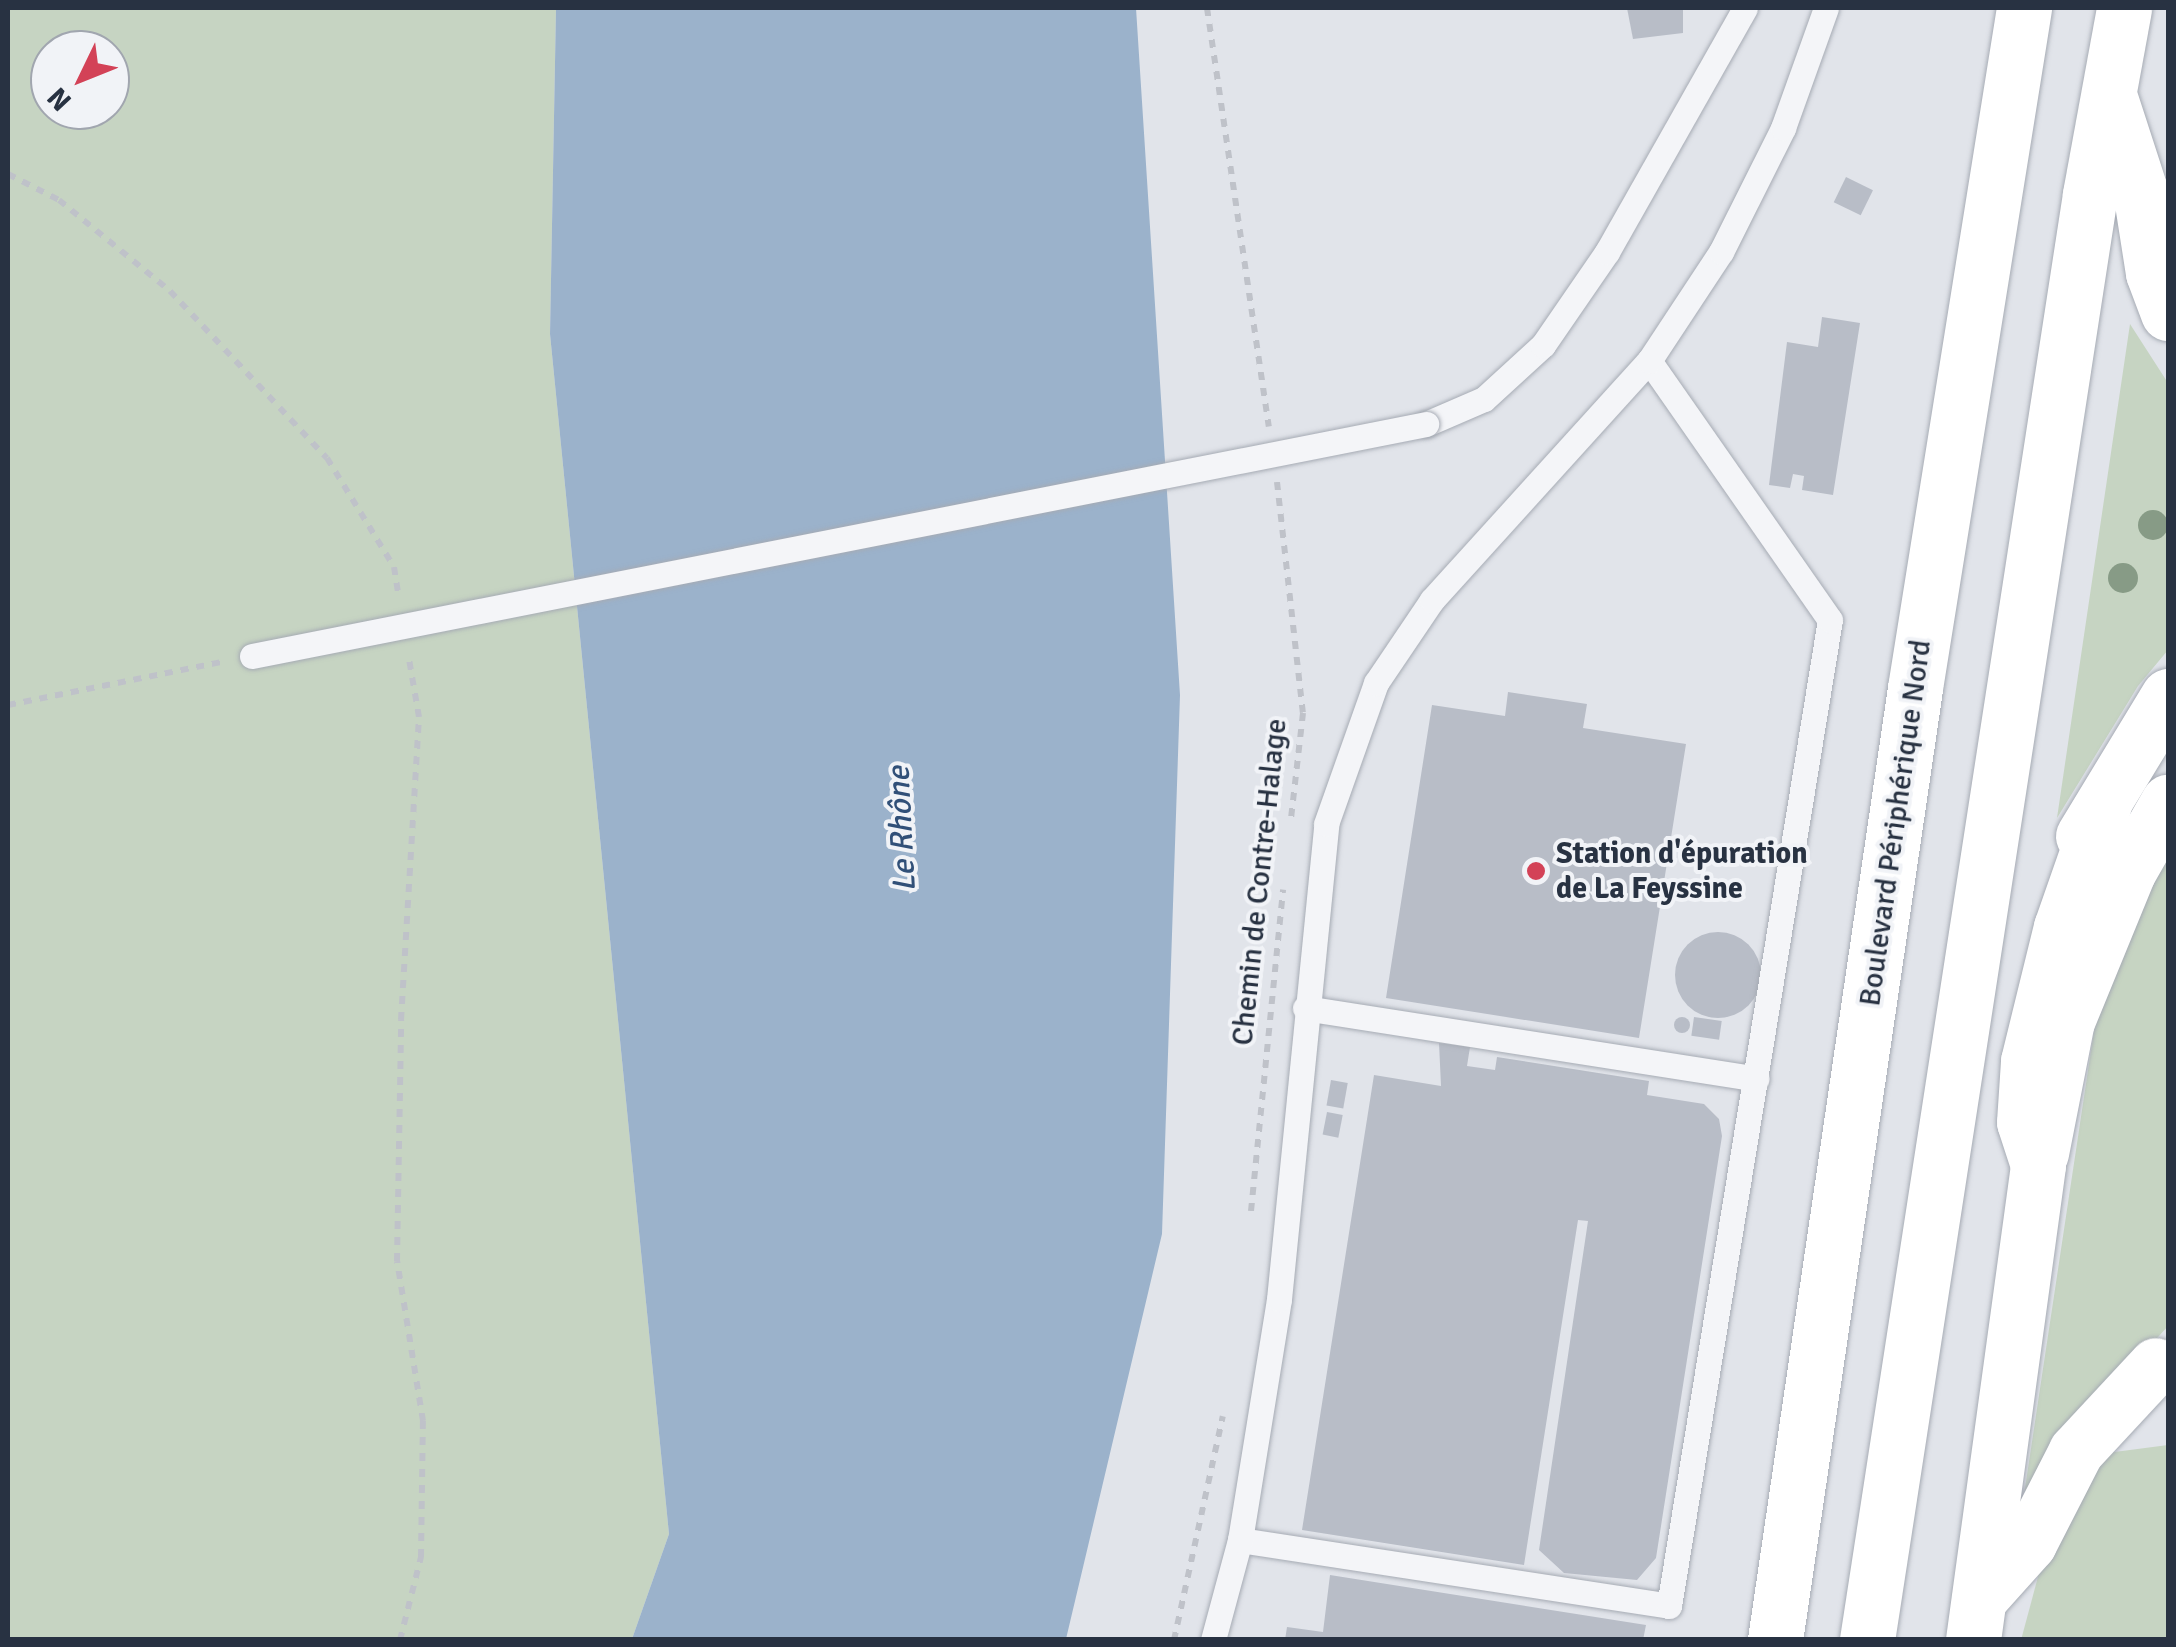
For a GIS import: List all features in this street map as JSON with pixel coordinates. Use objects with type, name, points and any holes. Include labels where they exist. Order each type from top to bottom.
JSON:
[{"type":"main road","name":"Boulevard Périphérique Nord","points":[[1775,1640],[1912,708],[2024,8]]},
{"type":"main road","points":[[1867,1640],[2090,194],[2124,8]]},
{"type":"main road","points":[[2110,98],[2140,190],[2153,273],[2168,313]]},
{"type":"main road","points":[[1967,1006],[2022,949],[2051,884],[2168,696]]},
{"type":"main road","points":[[1976,1620],[2038,1165],[2068,1021],[2120,890],[2168,802]]},
{"type":"main road","points":[[2038,1165],[2024,1122],[2039,1001],[2104,804]]},
{"type":"main road","points":[[1976,1620],[2029,1543],[2076,1451],[2156,1365]]},
{"type":"lane","points":[[252,656],[1426,424],[1484,399],[1543,344],[1607,252],[1745,8]]},
{"type":"lane","points":[[1212,1640],[1240,1540],[1278,1299],[1326,824],[1376,684],[1432,600],[1649,360],[1721,252],[1783,128],[1826,8]]},
{"type":"lane","points":[[1240,1540],[1669,1606],[1830,620],[1649,360]]},
{"type":"lane","points":[[1305,1008],[1756,1079]]},
{"type":"path","points":[[1207,8],[1270,436]]},
{"type":"path","points":[[8,174],[59,200],[170,291],[327,458],[394,567],[400,605]]},
{"type":"path","name":"Chemin de Contre-Halage","points":[[1276,475],[1303,714],[1289,832]]},
{"type":"path","points":[[400,1640],[421,1556],[422,1421],[397,1260],[401,1020],[419,717],[406,642]]},
{"type":"path","points":[[8,705],[252,656]]},
{"type":"path","name":"Chemin de Contre-Halage","points":[[1250,1223],[1285,871]]},
{"type":"path","points":[[1174,1640],[1224,1411]]},
{"type":"green space","points":[[8,8],[556,8],[550,334],[669,1534],[632,1639],[8,1639]]},
{"type":"green space","points":[[2130,324],[2168,383],[2168,650],[2138,686],[2057,818]]},
{"type":"green space","points":[[2168,844],[2168,1326],[2062,1443],[2022,1508],[2095,1024]]},
{"type":"green space","points":[[2168,1445],[2168,1639],[2021,1640],[2046,1547],[2107,1453]]},
{"type":"water","name":"Le Rhône","points":[[556,8],[1136,8],[1180,695],[1162,1234],[1066,1639],[632,1639],[669,1534],[550,334]]},
{"type":"building","points":[[1627,8],[1683,8],[1683,33],[1633,39]]},
{"type":"building","points":[[1846,177],[1873,190],[1861,215],[1834,202]]},
{"type":"building","points":[[1822,317],[1860,323],[1833,495],[1802,490],[1804,476],[1793,474],[1790,488],[1769,485],[1787,342],[1818,347]]},
{"type":"building","name":"Station d'épuration de La Feyssine","points":[[1508,692],[1587,704],[1583,728],[1686,744],[1639,1038],[1386,998],[1432,705],[1505,716]]},
{"type":"building","points":[[1710,932],[1726,932],[1749,944],[1758,958],[1758,992],[1749,1006],[1726,1018],[1710,1018],[1694,1011],[1682,999],[1675,983],[1675,967],[1682,951],[1694,939]]},
{"type":"building","points":[[1682,1017],[1690,1025],[1682,1033],[1674,1025]]},
{"type":"building","points":[[1694,1017],[1722,1021],[1719,1040],[1691,1036]]},
{"type":"building","points":[[1439,1043],[1470,1047],[1467,1066],[1495,1070],[1497,1057],[1649,1081],[1647,1095],[1704,1104],[1719,1119],[1722,1136],[1656,1558],[1637,1580],[1564,1573],[1539,1550],[1588,1221],[1578,1220],[1524,1565],[1302,1530],[1374,1075],[1441,1086]]},
{"type":"building","points":[[1331,1080],[1348,1083],[1343,1109],[1326,1106]]},
{"type":"building","points":[[1327,1112],[1343,1115],[1338,1138],[1323,1135]]},
{"type":"building","points":[[1330,1575],[1646,1625],[1643,1640],[1285,1640],[1287,1627],[1323,1632]]},
{"type":"place","name":"Station d'épuration de La Feyssine","points":[[1536,871]]}]
